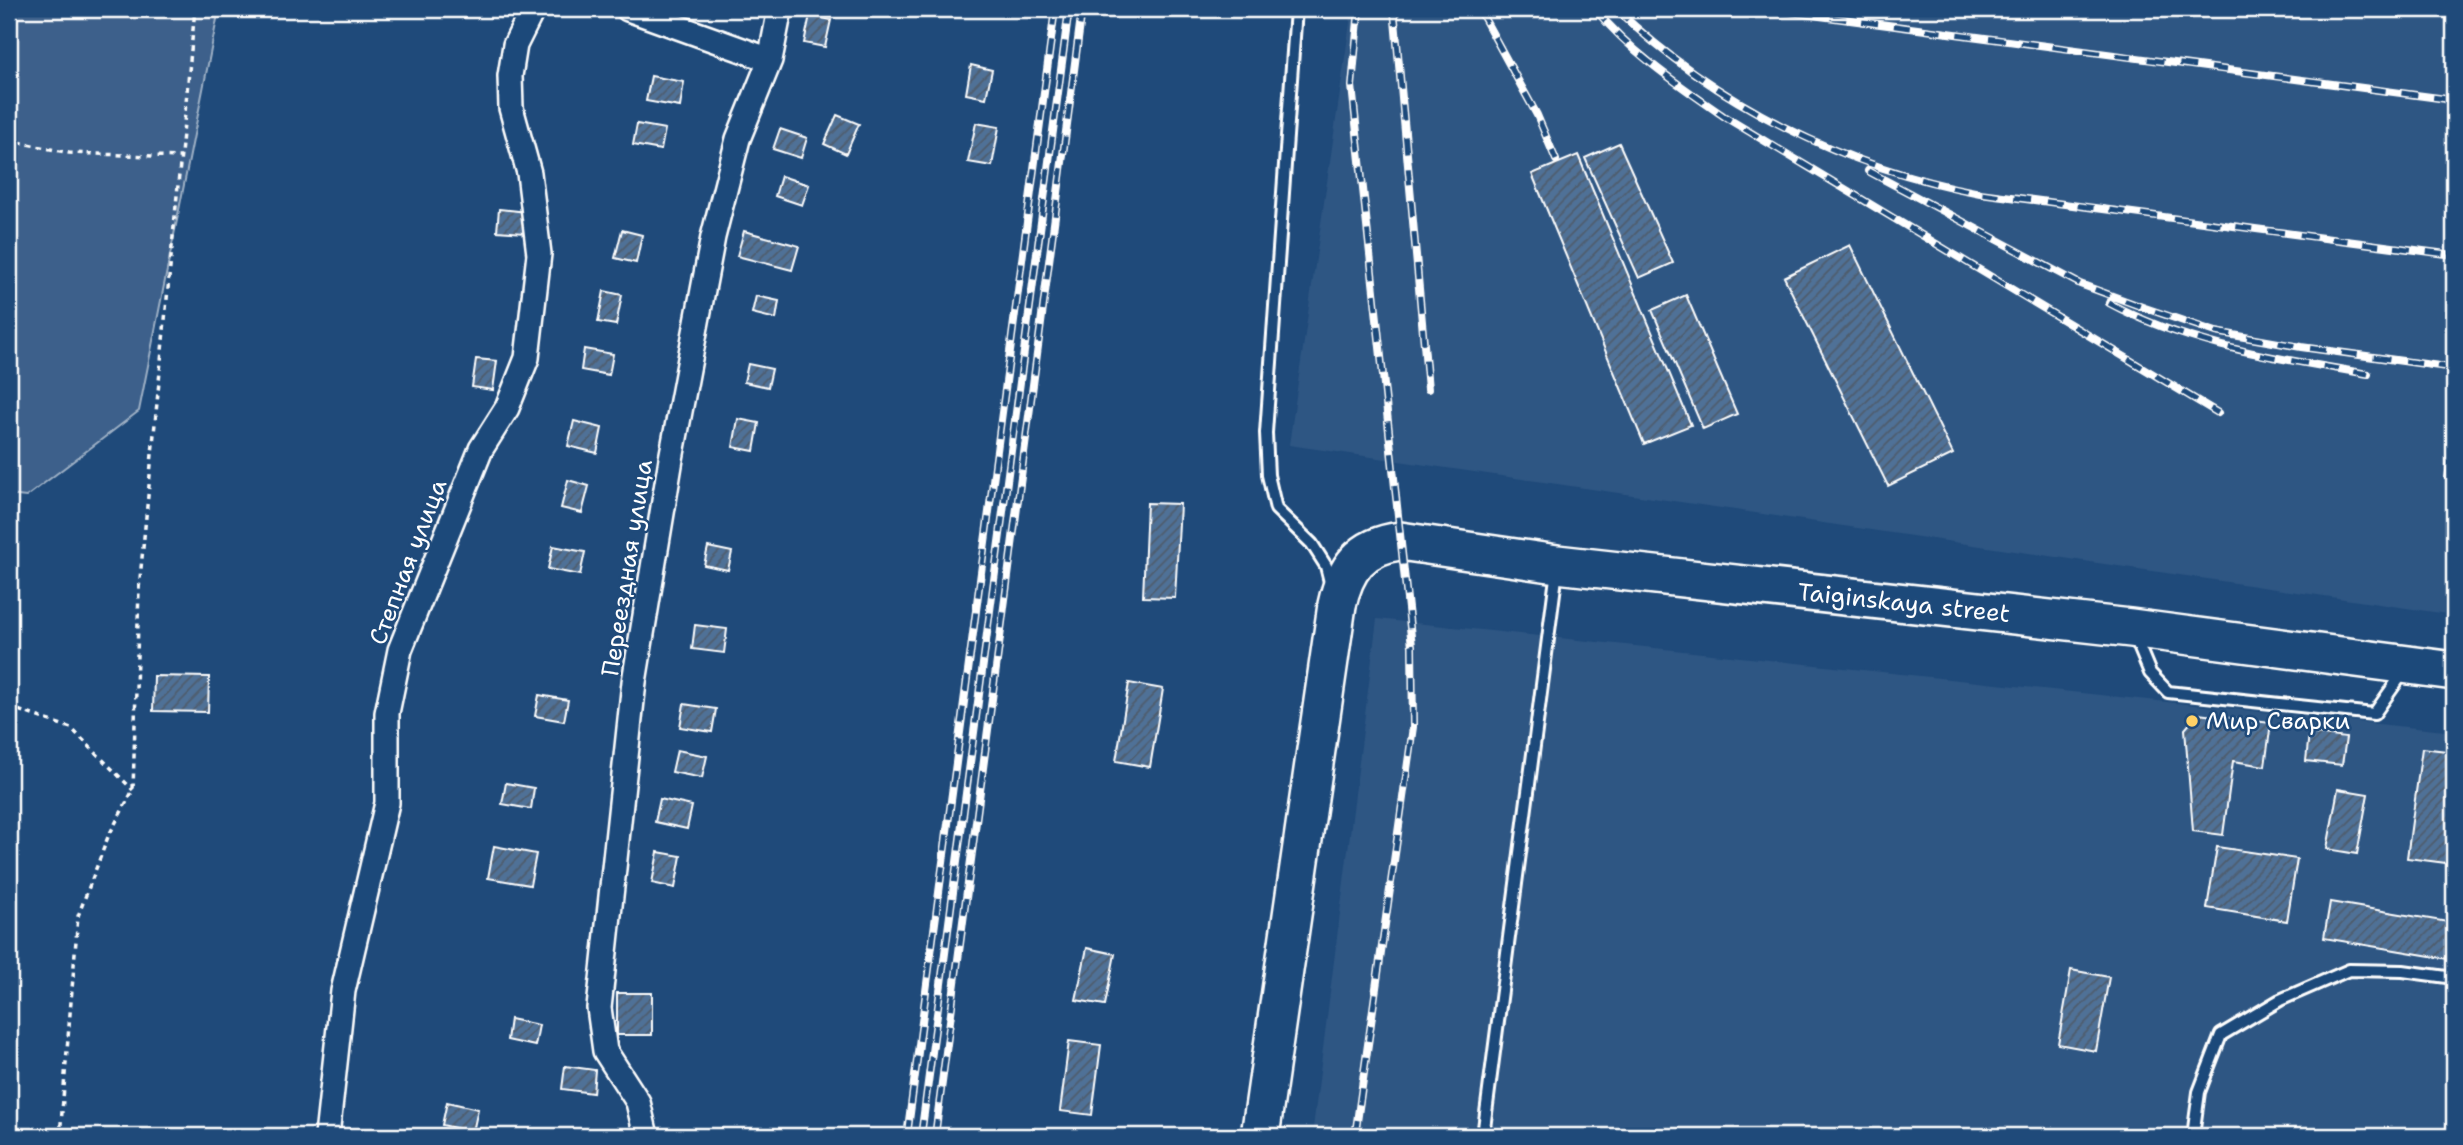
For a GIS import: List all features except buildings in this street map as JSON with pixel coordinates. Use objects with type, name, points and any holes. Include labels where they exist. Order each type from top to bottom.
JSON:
[{"type":"highway","name":"Taiginskaya street","points":[[1337,605],[1342,581],[1357,558],[1378,545],[1400,541],[1557,564],[2131,628],[2454,671]]},
{"type":"highway","points":[[1260,1136],[1337,605]]},
{"type":"street","points":[[628,9],[770,60]]},
{"type":"street","name":"Переездная улица","points":[[646,1136],[638,1102],[605,1051],[599,1009],[634,682],[678,419],[723,200],[738,139],[770,60],[780,9]]},
{"type":"street","name":"Степная улица","points":[[327,1136],[343,991],[387,803],[387,713],[400,650],[481,449],[507,408],[527,358],[539,254],[529,173],[511,108],[510,76],[515,45],[530,15]]},
{"type":"lane","points":[[1296,9],[1266,433],[1268,475],[1276,509],[1312,544],[1326,566],[1337,605]]},
{"type":"lane","points":[[1483,1136],[1557,564]]},
{"type":"lane","points":[[2131,628],[2150,673],[2168,692],[2374,714],[2408,665]]},
{"type":"lane","points":[[2193,1136],[2199,1092],[2221,1035],[2280,1000],[2349,970],[2403,971],[2454,978]]},
{"type":"path","points":[[60,1136],[78,916],[108,837],[133,790],[139,589],[195,9]]},
{"type":"path","points":[[9,140],[69,153],[181,157]]},
{"type":"path","points":[[9,707],[71,728],[133,790]]},
{"type":"shaded area","points":[[9,9],[219,9],[139,411],[26,497],[9,495]]},
{"type":"shaded area","points":[[1352,9],[2454,9],[2454,615],[1289,445]]},
{"type":"shaded area","points":[[1377,619],[2454,732],[2454,1136],[1312,1136]]},
{"type":"railway","points":[[907,1136],[1055,9]]},
{"type":"railway","points":[[921,1136],[1069,9]]},
{"type":"railway","points":[[935,1136],[1082,9]]},
{"type":"railway","points":[[1355,1136],[1413,727],[1412,646],[1352,86],[1359,9]]},
{"type":"railway","points":[[1394,9],[1428,389]]},
{"type":"railway","points":[[1479,9],[1537,115],[1556,160]]},
{"type":"railway","points":[[1595,9],[1640,54],[1725,117],[2218,413]]},
{"type":"railway","points":[[1616,9],[1655,43],[1739,102],[1832,149],[1930,182],[1980,193],[2454,255]]},
{"type":"railway","points":[[1767,9],[2454,100]]},
{"type":"railway","points":[[1868,171],[2080,284],[2216,332],[2301,347],[2454,368]]},
{"type":"railway","points":[[2109,303],[2140,318],[2203,341],[2368,374]]},
{"type":"place","name":"Мир Сварки","points":[[2192,721]]}]
